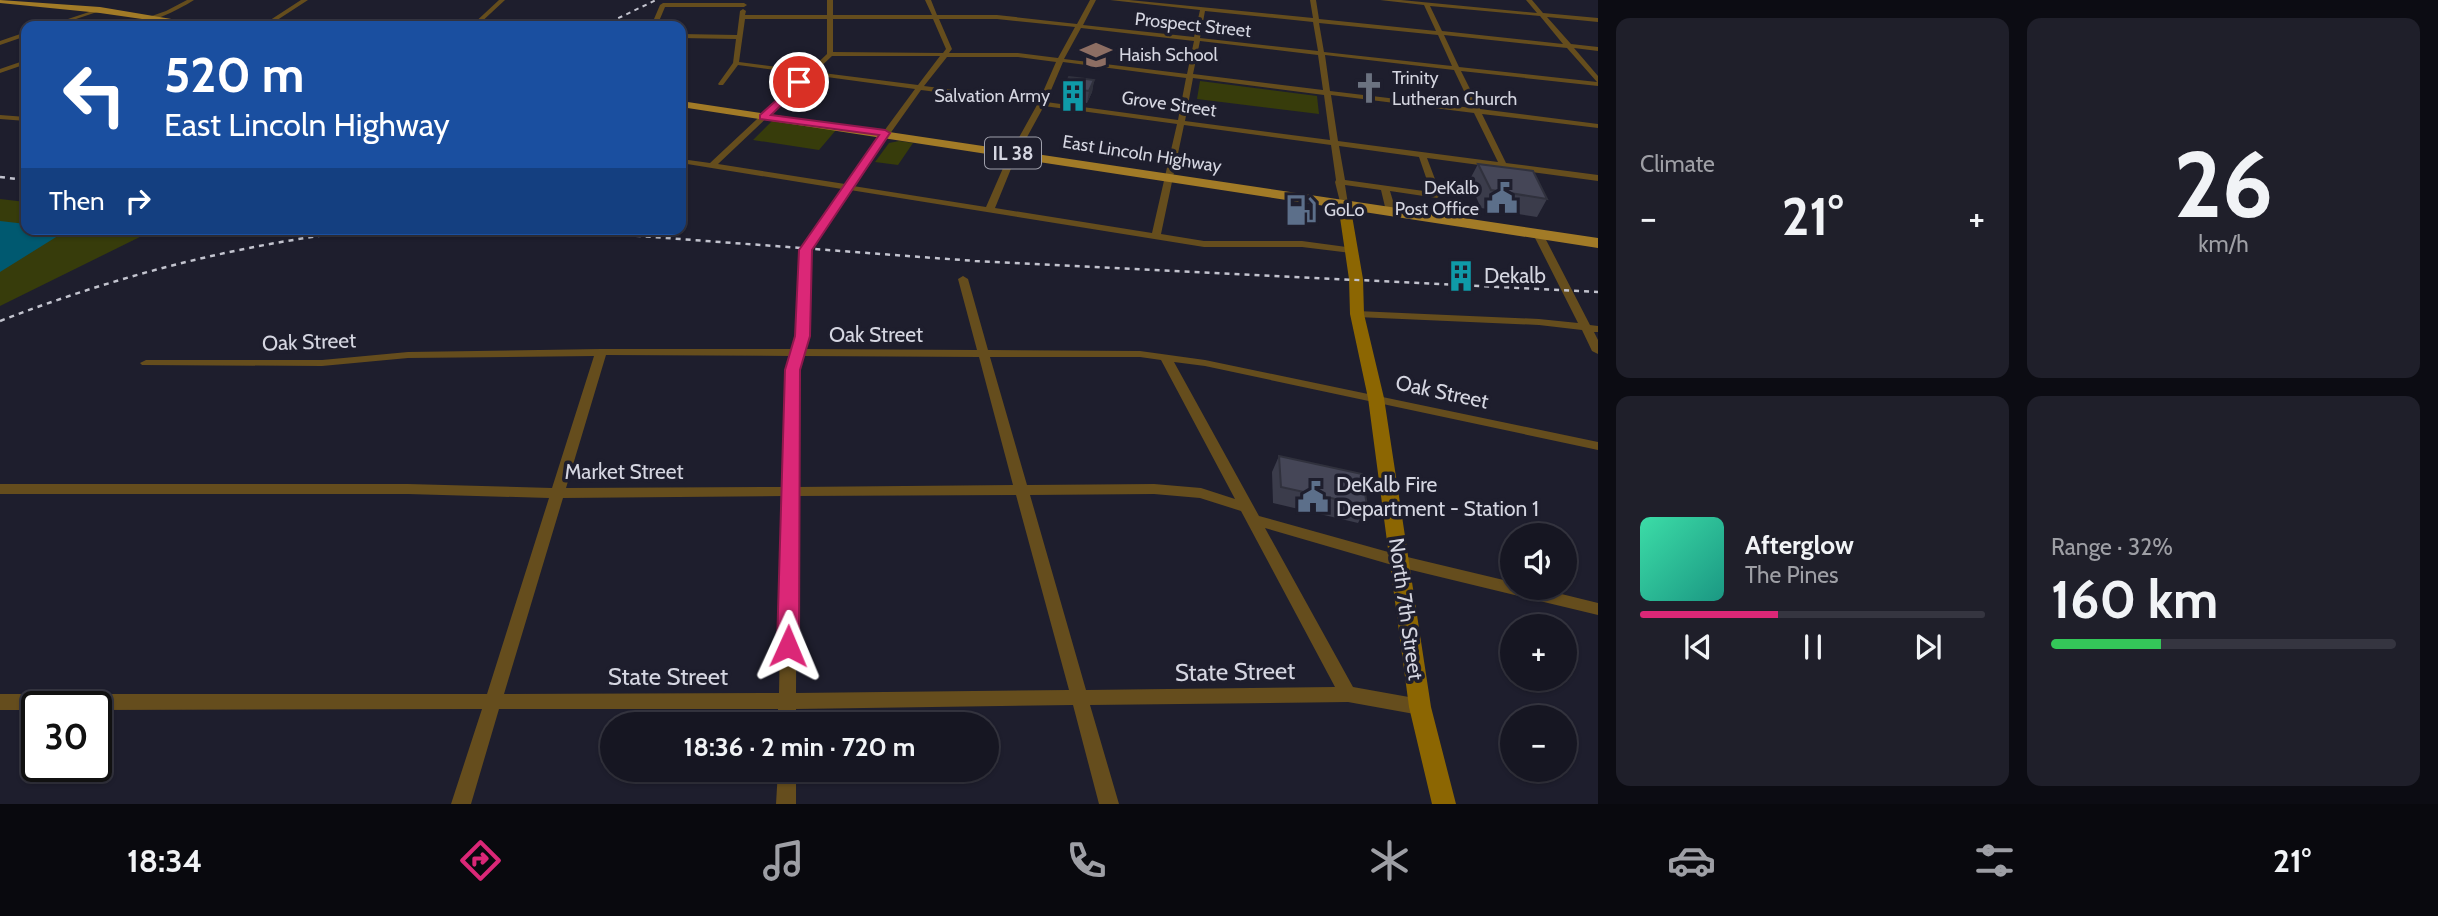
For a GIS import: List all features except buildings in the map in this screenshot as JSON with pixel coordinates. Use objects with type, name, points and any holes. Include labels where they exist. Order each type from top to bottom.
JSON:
[{"type":"main road","points":[[0,1],[127,13],[177,21]]},
{"type":"main road","name":"East Lincoln Highway","points":[[686,105],[1598,243]]},
{"type":"street","points":[[141,21],[191,0]]},
{"type":"street","points":[[272,21],[305,0]]},
{"type":"street","points":[[479,21],[502,0]]},
{"type":"street","points":[[712,166],[830,54],[830,0]]},
{"type":"street","points":[[787,712],[792,370],[803,336],[806,247],[885,133],[949,49],[928,0]]},
{"type":"street","points":[[989,211],[1014,154],[1093,0]]},
{"type":"street","points":[[1112,0],[1598,49]]},
{"type":"street","points":[[1313,0],[1344,204]]},
{"type":"street","points":[[1383,0],[1598,20]]},
{"type":"street","points":[[1529,0],[1598,82]]},
{"type":"street","points":[[656,21],[663,5],[744,3],[736,63],[721,84]]},
{"type":"street","points":[[1426,4],[1503,165]]},
{"type":"street","points":[[1156,236],[1203,9]]},
{"type":"street","points":[[66,21],[100,10]]},
{"type":"street","points":[[127,13],[171,10]]},
{"type":"street","name":"Prospect Street","points":[[742,16],[997,17],[1598,82]]},
{"type":"street","points":[[0,43],[21,36]]},
{"type":"street","points":[[686,36],[740,37]]},
{"type":"street","points":[[830,54],[1010,55],[1598,126]]},
{"type":"street","name":"Grove Street","points":[[736,63],[1598,178]]},
{"type":"street","points":[[1,70],[21,64]]},
{"type":"street","points":[[1,70],[21,72]]},
{"type":"street","points":[[0,117],[21,118]]},
{"type":"street","points":[[1339,182],[1437,195],[1422,154]]},
{"type":"street","points":[[686,162],[1214,245],[1302,244],[1351,250]]},
{"type":"street","points":[[1385,189],[1391,211]]},
{"type":"street","name":"North 7th Street","points":[[1344,204],[1357,314],[1376,398],[1420,707],[1444,804]]},
{"type":"street","points":[[1538,234],[1592,328],[1598,351]]},
{"type":"street","points":[[963,279],[1109,804]]},
{"type":"street","points":[[1357,314],[1549,322],[1592,328]]},
{"type":"street","points":[[461,804],[601,352]]},
{"type":"street","name":"Oak Street","points":[[146,363],[321,363],[408,355],[601,352],[1165,357],[1376,398],[1598,446]]},
{"type":"street","points":[[1165,357],[1348,694]]},
{"type":"street","name":"Market Street","points":[[0,489],[394,489],[557,493],[1022,489],[1183,491],[1245,507]]},
{"type":"street","points":[[1255,520],[1399,561],[1598,609]]},
{"type":"street","name":"State Street","points":[[0,702],[787,701],[1348,694],[1420,707]]},
{"type":"street","points":[[786,804],[787,782]]},
{"type":"green space","points":[[1200,81],[1317,96],[1319,114],[1197,99]]},
{"type":"green space","points":[[772,121],[836,130],[819,150],[753,140]]},
{"type":"green space","points":[[889,143],[913,143],[898,165],[875,162]]},
{"type":"green space","points":[[0,199],[21,201],[21,235],[144,235],[0,306]]},
{"type":"water","points":[[0,221],[21,223],[21,235],[59,235],[0,272]]},
{"type":"railway","points":[[612,21],[656,0]]},
{"type":"railway","points":[[0,177],[21,179]]},
{"type":"railway","points":[[0,321],[137,275],[230,252],[325,235]]},
{"type":"railway","points":[[626,235],[975,261],[1598,292]]},
{"type":"place","name":"Haish School","points":[[1096,55]]},
{"type":"place","name":"Trinity Lutheran Church","points":[[1369,88]]},
{"type":"place","name":"Salvation Army","points":[[1073,96]]},
{"type":"place","name":"DeKalb Post Office","points":[[1502,198]]},
{"type":"place","name":"GoLo","points":[[1301,210]]},
{"type":"place","name":"Dekalb","points":[[1461,276]]},
{"type":"place","name":"DeKalb Fire Department - Station 1","points":[[1313,497]]},
{"type":"route","points":[[788,646],[792,370],[803,336],[806,247],[885,133],[764,117],[799,82]]}]
